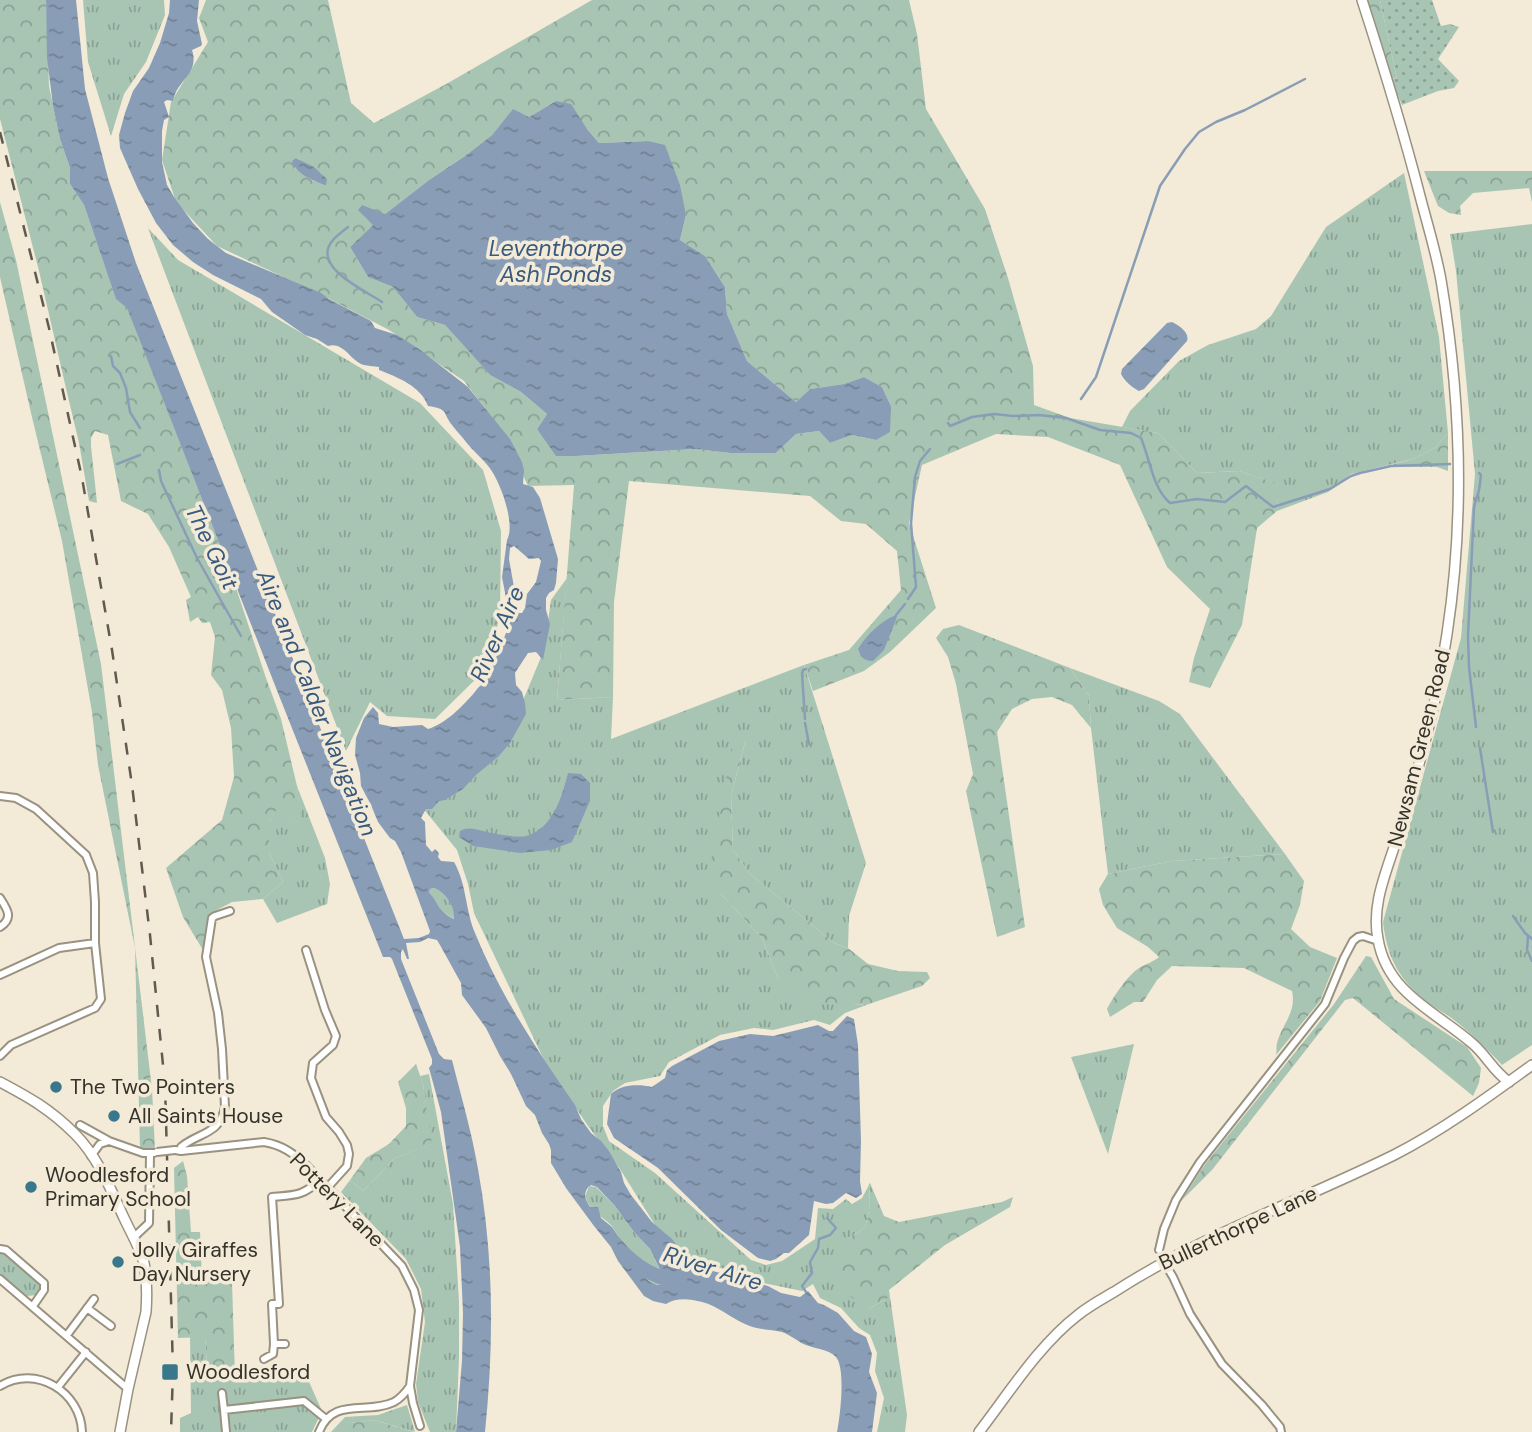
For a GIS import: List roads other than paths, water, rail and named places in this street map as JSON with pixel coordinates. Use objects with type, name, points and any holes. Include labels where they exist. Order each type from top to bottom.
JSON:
[{"type":"street","name":"Newsam Green Road","points":[[1362,0],[1411,161],[1441,279],[1454,369],[1460,470],[1451,606],[1436,694],[1418,769],[1379,893],[1376,918],[1378,941]]},
{"type":"street","points":[[0,796],[16,798],[36,809],[86,855],[93,873],[95,943],[101,999],[95,1008],[11,1045],[0,1056]]},
{"type":"street","points":[[0,898],[8,912],[8,919],[2,926]]},
{"type":"street","points":[[178,1151],[215,1128],[225,1107],[219,1013],[206,957],[212,918],[230,911]]},
{"type":"street","points":[[1159,1250],[1164,1229],[1177,1200],[1200,1162],[1289,1053],[1325,1004],[1344,958],[1358,937],[1378,941],[1386,963],[1413,1000],[1476,1046],[1498,1074],[1509,1082]]},
{"type":"street","points":[[0,975],[59,948],[95,943]]},
{"type":"street","points":[[306,950],[324,1010],[336,1036],[333,1045],[313,1063],[311,1077],[326,1117],[339,1132],[349,1154],[347,1166],[328,1187]]},
{"type":"street","name":"Bullerthorpe Lane","points":[[979,1432],[1041,1351],[1078,1315],[1164,1262],[1428,1136],[1532,1065]]},
{"type":"street","points":[[0,1082],[40,1104],[78,1137],[114,1195],[144,1264],[146,1312],[120,1432]]},
{"type":"street","points":[[80,1125],[109,1141],[150,1153],[149,1223],[133,1238]]},
{"type":"street","points":[[91,1156],[100,1144],[109,1141]]},
{"type":"street","name":"Pottery Lane","points":[[150,1153],[264,1142],[278,1144],[290,1151],[321,1179],[402,1266],[414,1290],[419,1310],[410,1386],[420,1426]]},
{"type":"street","points":[[264,1359],[273,1354],[272,1304],[279,1304],[272,1197],[302,1194],[321,1179]]},
{"type":"street","points":[[0,1249],[6,1250],[44,1283],[44,1290],[33,1306]]},
{"type":"street","points":[[1164,1262],[1190,1314],[1222,1364],[1262,1405],[1281,1432]]},
{"type":"street","points":[[0,1279],[128,1389]]},
{"type":"street","points":[[66,1335],[94,1299]]},
{"type":"street","points":[[87,1308],[111,1326]]},
{"type":"street","points":[[274,1344],[285,1344]]},
{"type":"street","points":[[58,1387],[86,1352]]},
{"type":"street","points":[[0,1386],[24,1378],[42,1380],[58,1387],[78,1410],[82,1432]]},
{"type":"street","points":[[319,1432],[326,1419],[340,1410],[377,1407],[394,1402],[410,1386]]},
{"type":"street","points":[[222,1393],[226,1432]]},
{"type":"street","points":[[224,1410],[304,1401],[326,1419]]},
{"type":"water","points":[[46,0],[76,0],[85,89],[108,178],[136,263],[404,939],[419,938],[430,931],[401,852],[378,822],[361,786],[355,755],[356,738],[364,718],[373,707],[378,713],[379,724],[393,727],[422,725],[428,729],[453,714],[486,682],[506,633],[507,603],[502,577],[510,524],[508,514],[498,482],[489,467],[442,410],[428,406],[420,393],[401,379],[379,370],[379,367],[361,364],[338,346],[328,346],[305,335],[272,312],[261,299],[193,262],[173,245],[156,223],[120,148],[119,135],[133,91],[149,68],[160,43],[170,0],[199,0],[197,21],[202,44],[192,50],[193,65],[173,101],[164,102],[169,117],[164,120],[162,131],[162,162],[167,185],[193,223],[226,253],[321,293],[371,321],[375,328],[397,335],[419,349],[468,387],[510,439],[522,462],[523,484],[533,487],[540,498],[558,559],[554,590],[546,598],[550,624],[543,660],[536,652],[528,653],[515,673],[516,685],[522,692],[526,714],[510,743],[463,789],[439,801],[432,809],[426,809],[421,818],[425,822],[426,845],[432,852],[435,849],[439,853],[441,861],[454,862],[475,933],[508,1000],[575,1105],[581,1119],[609,1151],[631,1195],[652,1222],[672,1239],[690,1262],[768,1286],[781,1293],[800,1297],[808,1291],[818,1303],[838,1313],[854,1331],[866,1337],[872,1354],[869,1372],[877,1393],[872,1432],[837,1432],[842,1382],[839,1363],[833,1354],[803,1344],[782,1332],[750,1326],[702,1302],[688,1299],[666,1304],[644,1296],[566,1188],[551,1163],[549,1144],[535,1115],[526,1106],[486,1028],[462,995],[461,983],[437,940],[428,938],[420,942],[406,943],[409,959],[403,949],[401,959],[439,1054],[444,1059],[452,1060],[478,1169],[490,1267],[490,1366],[485,1432],[456,1432],[462,1361],[460,1247],[441,1112],[429,1068],[432,1059],[392,959],[383,957],[127,308],[116,299],[84,205],[70,184],[70,168],[53,106],[47,58]],"holes":[[[514,546],[529,559],[539,558],[541,561],[536,582],[527,594],[522,613],[518,610],[509,559],[510,548]],[[434,888],[446,897],[453,909],[454,919],[442,911],[429,892]],[[591,1185],[597,1187],[650,1249],[665,1281],[662,1285],[646,1278],[640,1262],[612,1227],[601,1218],[598,1207],[590,1207],[585,1196]]]},
{"type":"water","name":"Leventhorpe Ash Ponds","points":[[556,101],[571,104],[599,143],[648,141],[665,145],[680,185],[686,215],[680,240],[705,256],[725,287],[727,314],[747,361],[796,402],[810,389],[844,384],[864,377],[882,387],[891,406],[890,432],[876,440],[852,435],[830,443],[819,431],[796,434],[776,453],[730,453],[695,449],[556,456],[537,429],[547,414],[521,392],[490,375],[445,325],[417,317],[393,287],[368,277],[350,247],[373,225],[358,210],[362,205],[385,214],[492,135],[513,109],[529,117]]},
{"type":"water","points":[[296,158],[314,167],[327,179],[326,185],[300,173],[292,161]]},
{"type":"water","points":[[1172,322],[1185,332],[1187,341],[1144,389],[1139,391],[1121,374],[1122,369],[1167,323]]},
{"type":"water","points":[[896,615],[884,650],[873,661],[861,656],[858,649],[870,633]]},
{"type":"water","points":[[568,773],[581,774],[590,783],[590,801],[572,842],[551,850],[520,853],[473,846],[459,837],[460,831],[467,829],[518,836],[535,832],[550,819],[563,792]]},
{"type":"water","points":[[847,1016],[854,1019],[858,1045],[862,1194],[856,1198],[846,1193],[833,1203],[814,1201],[809,1235],[789,1253],[776,1259],[770,1261],[758,1258],[721,1230],[658,1168],[614,1138],[607,1124],[611,1094],[615,1091],[630,1086],[652,1087],[665,1078],[667,1070],[672,1066],[719,1041],[750,1034],[773,1036],[818,1025],[833,1031]]},
{"type":"waterway","points":[[1081,399],[1096,377],[1160,186],[1185,149],[1199,132],[1216,122],[1305,79]]},
{"type":"waterway","points":[[348,227],[329,246],[327,255],[330,263],[345,279],[382,302]]},
{"type":"waterway","name":"The Goit","points":[[111,356],[113,366],[120,373],[126,388],[130,412],[140,428]]},
{"type":"waterway","points":[[948,423],[950,426],[972,417],[994,414],[1039,415],[1066,418],[1100,430],[1131,433],[1141,438],[1155,481],[1170,503],[1197,499],[1225,502],[1246,486],[1273,507],[1330,489],[1360,473],[1391,466],[1450,464]]},
{"type":"waterway","points":[[908,599],[916,587],[911,523],[915,477],[920,461],[930,449]]},
{"type":"waterway","points":[[117,464],[140,455]]},
{"type":"waterway","name":"The Goit","points":[[159,470],[161,481],[197,558],[241,636]]},
{"type":"waterway","points":[[1476,727],[1468,636],[1474,508],[1480,487],[1479,473]]},
{"type":"waterway","points":[[896,615],[905,604]]},
{"type":"waterway","points":[[805,719],[802,674],[806,669]]},
{"type":"waterway","points":[[805,723],[809,744]]},
{"type":"waterway","points":[[1480,748],[1493,832]]},
{"type":"waterway","points":[[1513,916],[1532,939]]},
{"type":"waterway","points":[[1528,936],[1527,950],[1532,961]]},
{"type":"waterway","points":[[806,1292],[802,1286],[812,1273],[810,1262],[818,1248],[819,1239],[830,1235],[836,1228],[827,1218]]},
{"type":"waterway","name":"River Aire","points":[[626,1255],[651,1273],[681,1283]]},
{"type":"railway","points":[[0,132],[49,328],[82,478],[132,785],[165,1085],[173,1371],[171,1432]]},
{"type":"place","name":"The Two Pointers","points":[[56,1087]]},
{"type":"place","name":"All Saints House","points":[[114,1116]]},
{"type":"place","name":"Woodlesford Primary School","points":[[31,1187]]},
{"type":"place","name":"Jolly Giraffes Day Nursery","points":[[118,1262]]},
{"type":"place","name":"Woodlesford","points":[[170,1372]]},
{"type":"water label","name":"Aire and Calder Navigation","points":[[317,703]]}]
